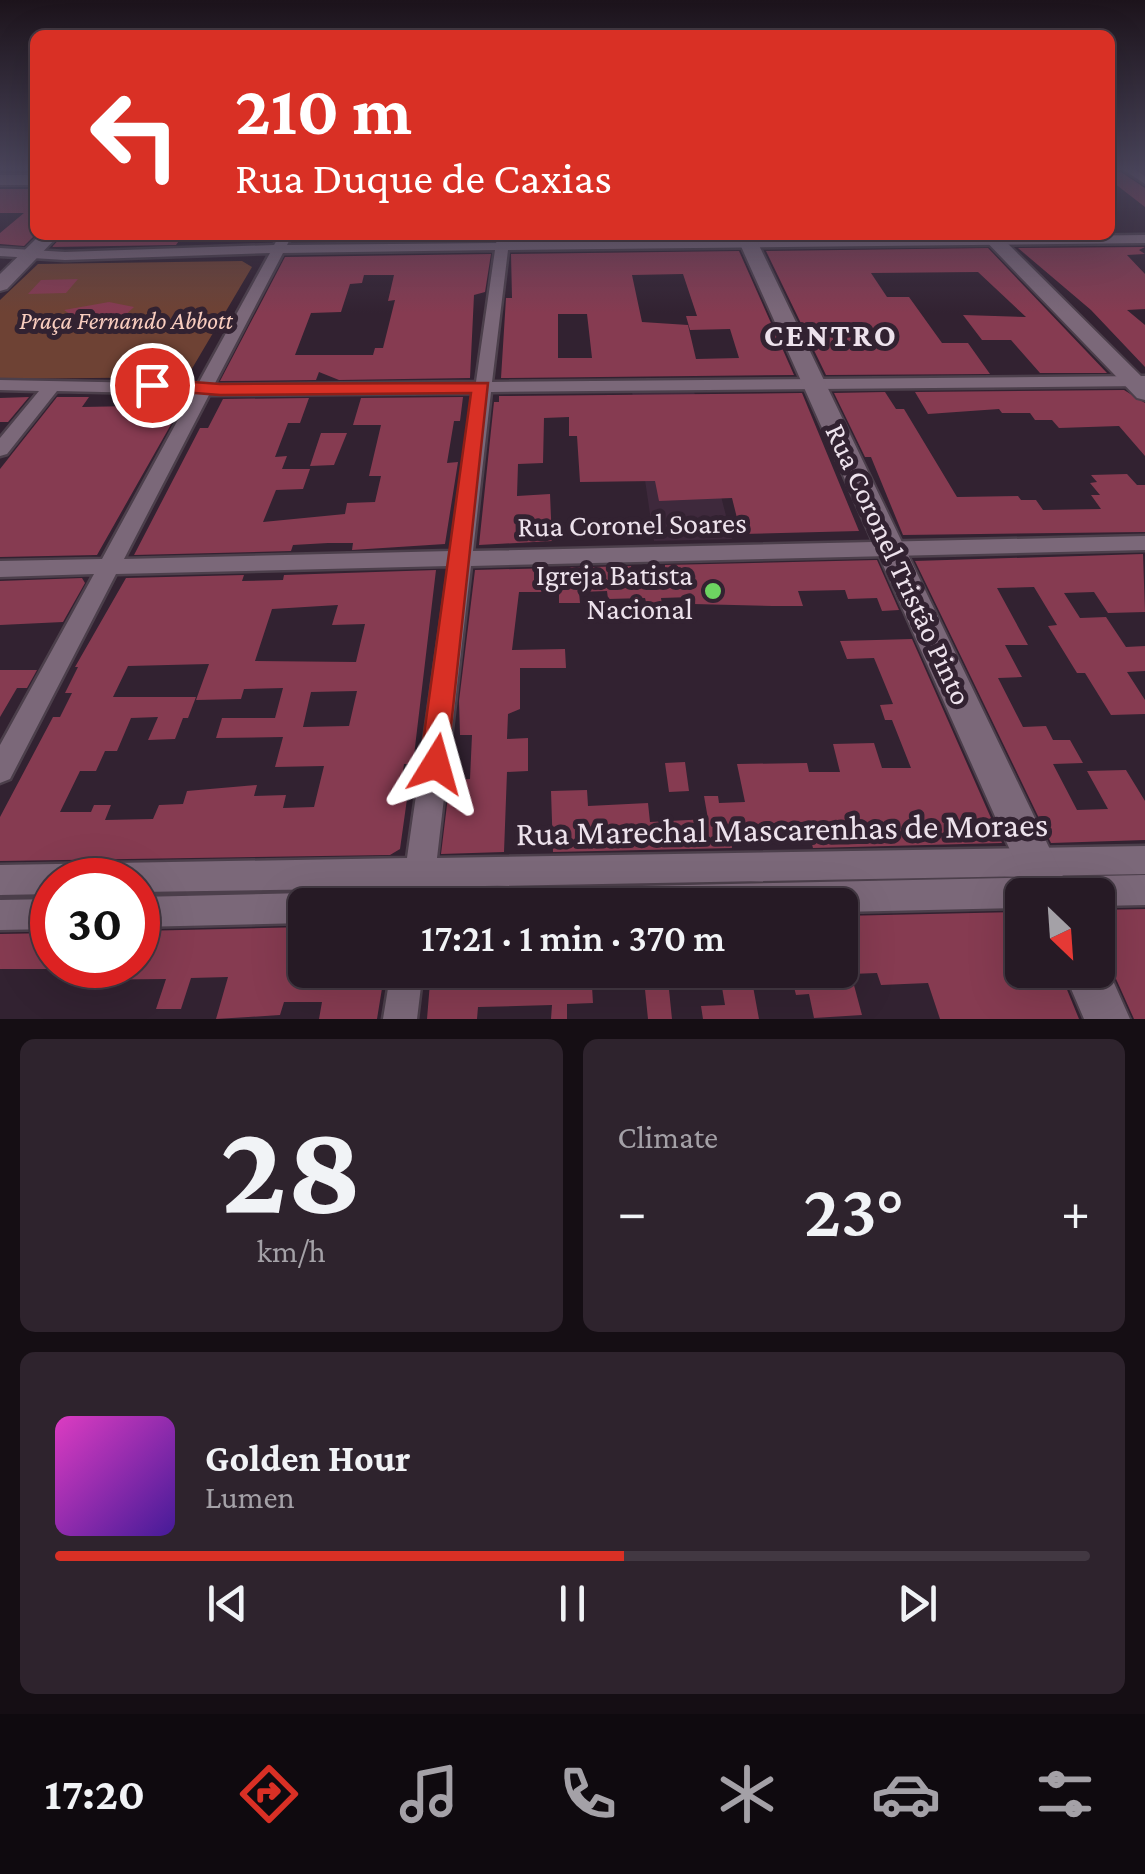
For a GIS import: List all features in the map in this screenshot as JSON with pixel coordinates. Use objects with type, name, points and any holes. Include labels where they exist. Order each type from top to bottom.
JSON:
[{"type":"main road","points":[[0,284],[45,240]]},
{"type":"main road","name":"Rua Coronel Tristão Pinto","points":[[747,240],[1043,878]]},
{"type":"main road","points":[[1001,240],[1142,382]]},
{"type":"main road","points":[[1093,988],[1108,1019]]},
{"type":"street","points":[[1115,239],[1145,239]]},
{"type":"street","points":[[123,255],[136,240]]},
{"type":"street","points":[[181,254],[192,240]]},
{"type":"street","points":[[0,252],[28,257],[503,241],[747,240]]},
{"type":"street","points":[[418,888],[503,241]]},
{"type":"street","points":[[0,771],[279,249]]},
{"type":"street","points":[[0,385],[152,385],[209,379],[482,388],[1142,382]]},
{"type":"street","points":[[0,450],[54,385]]},
{"type":"street","name":"Rua Coronel Soares","points":[[0,569],[1145,543]]},
{"type":"street","name":"Rua Marechal Mascarenhas de Moraes","points":[[1067,878],[1145,860]]},
{"type":"street","name":"Rua Marechal Mascarenhas de Moraes","points":[[0,880],[420,873],[1005,882]]},
{"type":"street","name":"Rua Marechal Mascarenhas de Moraes","points":[[858,890],[1005,884]]},
{"type":"street","name":"Rua Marechal Mascarenhas de Moraes","points":[[1115,888],[1145,890]]},
{"type":"street","points":[[160,911],[288,908]]},
{"type":"street","points":[[0,915],[30,914]]},
{"type":"street","points":[[400,1019],[404,988]]},
{"type":"shaded area","points":[[694,391],[732,539],[654,541],[632,392]]},
{"type":"green space","name":"Praça Fernando Abbott","points":[[242,261],[252,267],[187,377],[0,379],[0,300],[38,264]]},
{"type":"green space","points":[[1010,871],[1013,878],[689,888],[458,888],[458,884]]},
{"type":"green space","points":[[395,884],[394,888],[288,888],[288,898],[160,901],[160,888]]},
{"type":"building","points":[[19,218],[30,218],[30,240],[24,246],[0,244],[0,233]]},
{"type":"building","points":[[58,240],[180,240],[176,245],[52,247]]},
{"type":"building","points":[[1145,247],[1139,250],[1145,254],[1127,255],[1145,274],[1145,309],[1127,310],[1145,325],[1145,367],[1091,310],[1018,248]]},
{"type":"building","points":[[988,248],[1107,373],[1040,373],[1011,340],[982,340],[963,315],[1026,317],[978,272],[871,273],[887,297],[909,297],[942,343],[968,343],[990,374],[826,375],[766,251]]},
{"type":"building","points":[[739,251],[794,375],[501,378],[506,298],[512,298],[511,254]],"holes":[[[683,274],[697,316],[686,316],[690,330],[730,329],[739,358],[696,359],[688,325],[642,322],[632,275]],[[558,314],[587,314],[592,358],[558,358]]]},
{"type":"building","points":[[491,254],[485,292],[474,295],[470,378],[339,380],[319,372],[316,380],[220,381],[285,257]],"holes":[[[364,275],[394,275],[388,301],[395,300],[383,348],[375,348],[373,355],[295,355],[311,313],[341,312],[350,284],[362,283]]]},
{"type":"building","points":[[78,279],[66,293],[28,294],[41,280]]},
{"type":"building","points":[[109,302],[134,307],[121,319],[96,325],[83,323],[64,310]]},
{"type":"building","points":[[1124,390],[1145,403],[1145,456],[1119,426],[1059,428],[1052,420],[1035,420],[1030,413],[1002,413],[999,409],[928,414],[915,392]]},
{"type":"building","points":[[885,392],[896,409],[904,409],[957,497],[1018,496],[1021,500],[1036,500],[1043,510],[1101,509],[1091,495],[1100,495],[1090,483],[1097,482],[1091,475],[1127,474],[1137,485],[1145,485],[1145,532],[903,535],[871,457],[865,457],[834,393]]},
{"type":"building","points":[[802,393],[859,531],[741,534],[732,498],[659,501],[655,481],[580,482],[577,436],[569,436],[569,417],[544,418],[543,463],[518,464],[517,496],[550,494],[552,541],[479,545],[494,402],[499,402],[499,396]]},
{"type":"building","points":[[29,397],[8,422],[0,422],[0,398]]},
{"type":"building","points":[[57,397],[89,397],[82,407],[134,406],[140,397],[186,398],[97,555],[0,557],[0,469]]},
{"type":"building","points":[[463,397],[460,421],[454,421],[447,463],[458,462],[445,544],[352,550],[353,543],[328,543],[293,545],[291,551],[134,555],[200,428],[208,428],[223,399],[309,398],[300,423],[288,423],[275,457],[287,456],[282,469],[310,469],[303,489],[276,490],[263,522],[345,514],[347,503],[375,502],[381,476],[369,476],[381,425],[353,425],[361,398]]},
{"type":"building","points":[[321,433],[347,433],[334,465],[310,466]]},
{"type":"building","points":[[1143,554],[1145,612],[1108,613],[1094,592],[1064,593],[1080,618],[1106,617],[1126,647],[1145,646],[1145,671],[1127,672],[1145,700],[1145,714],[1111,715],[1085,673],[1077,673],[1048,626],[1057,625],[1034,587],[997,588],[1028,645],[1005,645],[1022,677],[998,678],[1023,727],[1046,726],[1053,740],[1070,740],[1083,763],[1053,764],[1077,810],[1108,809],[1087,771],[1126,770],[1145,801],[1145,840],[1051,843],[915,561]]},
{"type":"building","points":[[877,560],[899,610],[882,611],[877,598],[848,599],[845,590],[798,591],[803,606],[693,604],[692,597],[661,598],[662,605],[647,606],[645,598],[608,599],[607,591],[579,592],[580,603],[559,603],[559,592],[519,592],[512,650],[565,649],[566,668],[520,668],[520,709],[508,714],[507,739],[528,738],[528,771],[507,772],[504,852],[441,854],[450,780],[470,779],[472,735],[460,735],[459,701],[475,570],[631,566],[632,571],[665,569],[665,565]]},
{"type":"building","points":[[436,570],[413,764],[404,764],[399,800],[407,799],[400,849],[390,855],[0,861],[0,817],[53,717],[60,717],[72,693],[65,693],[75,667],[126,578],[244,575],[242,581],[283,580],[284,575]],"holes":[[[338,605],[332,625],[365,624],[356,662],[255,661],[272,609]],[[209,664],[196,700],[241,699],[244,689],[283,688],[275,718],[222,718],[216,738],[283,737],[275,767],[324,766],[314,807],[283,808],[286,795],[254,796],[257,785],[187,791],[183,804],[159,805],[153,819],[105,820],[111,805],[94,805],[91,812],[60,812],[80,771],[96,771],[105,751],[117,751],[131,718],[158,717],[148,740],[175,739],[183,718],[188,718],[196,697],[113,697],[128,666]],[[357,691],[349,726],[303,727],[311,692]]]},
{"type":"building","points":[[82,578],[85,583],[63,622],[0,625],[0,581]]},
{"type":"building","points":[[912,639],[1002,843],[813,848],[806,822],[728,826],[732,848],[553,852],[551,791],[587,790],[588,806],[648,803],[650,822],[708,819],[704,796],[718,796],[719,803],[745,802],[737,764],[807,763],[809,772],[840,772],[833,744],[874,743],[882,768],[911,768],[892,720],[885,720],[880,705],[893,704],[874,658],[847,659],[840,641]]},
{"type":"building","points":[[0,670],[37,670],[27,688],[17,688],[0,717]]},
{"type":"building","points":[[685,762],[689,791],[669,792],[665,763]]},
{"type":"building","points":[[1145,909],[1145,1019],[1134,1019],[1115,977],[1115,910]]},
{"type":"building","points":[[1005,912],[1005,988],[1066,988],[1079,1019],[940,1019],[928,983],[881,985],[877,973],[858,974],[858,916]]},
{"type":"building","points":[[288,927],[288,988],[382,988],[377,1019],[319,1019],[322,1002],[284,1002],[280,1015],[216,1019],[228,977],[191,978],[181,1009],[156,1009],[166,979],[160,979],[160,930]]},
{"type":"building","points":[[30,933],[30,969],[0,969],[0,934]]},
{"type":"building","points":[[430,988],[592,988],[593,1003],[567,1004],[567,1019],[551,1019],[552,1005],[478,1007],[477,1019],[427,1019]]},
{"type":"building","points":[[645,988],[669,988],[672,1019],[648,1019]]},
{"type":"building","points":[[722,988],[753,988],[759,1019],[703,1019],[701,1006],[725,1005]]},
{"type":"building","points":[[794,988],[855,988],[862,1015],[814,1018],[809,994],[796,995]]},
{"type":"place","name":"Igreja Batista Nacional","points":[[713,591]]},
{"type":"district","name":"CENTRO","points":[[831,335]]},
{"type":"route","points":[[152,385],[204,390],[482,388],[436,764]]}]
